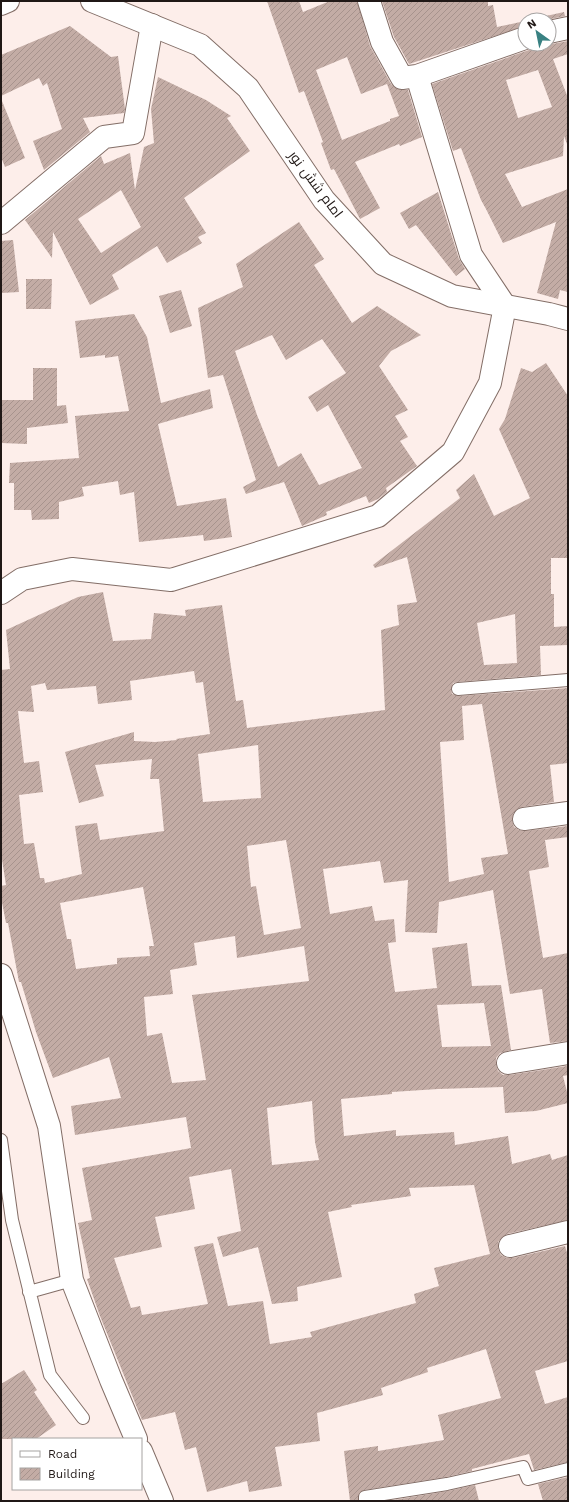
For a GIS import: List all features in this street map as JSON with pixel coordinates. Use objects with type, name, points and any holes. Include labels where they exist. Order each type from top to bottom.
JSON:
[{"type":"street","points":[[1,4],[8,1]]},
{"type":"street","name":"امام شش نور","points":[[92,1],[200,45],[248,88],[324,200],[383,264],[452,296],[568,318]]},
{"type":"street","points":[[369,1],[382,42],[402,78],[417,76],[517,41]]},
{"type":"street","points":[[1,223],[104,137],[133,133],[152,26]]},
{"type":"street","points":[[557,30],[568,28]]},
{"type":"street","points":[[1,593],[22,579],[72,569],[171,580],[378,516],[453,452],[490,383],[506,306],[471,255],[417,76]]},
{"type":"street","points":[[524,819],[568,813]]},
{"type":"street","points":[[1,975],[49,1126],[72,1280],[136,1438]]},
{"type":"street","points":[[508,1063],[568,1053]]},
{"type":"street","points":[[510,1246],[568,1232]]},
{"type":"street","points":[[142,1453],[162,1501]]},
{"type":"lane","points":[[458,689],[568,680]]},
{"type":"lane","points":[[1,1140],[12,1220],[50,1375],[83,1418]]},
{"type":"lane","points":[[30,1292],[72,1280]]},
{"type":"lane","points":[[365,1501],[365,1497],[447,1484],[523,1467],[528,1479],[568,1469]]},
{"type":"building","points":[[267,1],[299,1],[303,12],[330,1],[357,1],[370,46],[391,84],[397,89],[408,90],[422,137],[400,146],[399,144],[355,162],[380,208],[360,219],[334,169],[331,170],[321,143],[323,142],[304,91],[299,93]],"holes":[[[347,57],[361,94],[387,84],[399,116],[342,140],[316,70]]]},
{"type":"building","points":[[382,1],[488,1],[488,6],[493,5],[497,27],[517,23],[517,29],[409,64],[394,37]]},
{"type":"building","points":[[564,12],[565,16],[557,18],[557,14]]},
{"type":"building","points":[[70,26],[111,57],[118,56],[125,109],[124,113],[83,118],[90,132],[44,170],[33,141],[62,129],[47,83],[43,86],[39,78],[1,96],[1,55]]},
{"type":"building","points":[[568,41],[568,54],[553,59],[568,98],[568,143],[567,144],[564,136],[563,156],[505,174],[522,207],[568,189],[568,292],[560,290],[558,299],[537,293],[556,222],[503,243],[481,200],[461,148],[453,151],[432,84],[523,52],[557,52],[557,43]],"holes":[[[538,70],[552,107],[518,118],[506,80]]]},
{"type":"building","points":[[158,77],[206,100],[231,116],[227,118],[250,151],[184,198],[206,233],[198,237],[202,243],[167,263],[157,246],[112,275],[119,289],[90,305],[53,232],[52,258],[25,220],[101,156],[104,164],[130,153],[135,190],[144,147],[154,143],[151,109]],"holes":[[[121,190],[141,227],[101,253],[78,219]]]},
{"type":"building","points":[[2,101],[25,158],[5,167],[1,157]]},
{"type":"building","points":[[438,192],[459,259],[465,269],[456,276],[416,225],[409,229],[400,213]]},
{"type":"building","points":[[299,222],[324,259],[314,265],[352,323],[377,306],[421,335],[391,351],[379,366],[408,410],[395,416],[408,437],[400,441],[417,466],[386,488],[387,492],[378,499],[369,503],[366,496],[326,512],[327,515],[302,526],[284,482],[246,494],[243,487],[256,480],[223,375],[208,378],[198,308],[243,287],[236,264]],"holes":[[[272,335],[286,360],[322,339],[346,373],[308,397],[317,412],[328,405],[362,468],[319,485],[301,453],[278,467],[257,415],[235,351]]]},
{"type":"building","points":[[13,240],[19,292],[1,293],[1,241]]},
{"type":"building","points":[[26,279],[52,279],[51,309],[26,309]]},
{"type":"building","points":[[181,290],[192,326],[170,333],[159,296]]},
{"type":"building","points":[[134,314],[147,337],[161,403],[210,389],[213,408],[158,424],[177,506],[226,498],[232,537],[204,541],[203,535],[139,542],[134,492],[120,495],[118,481],[82,487],[84,496],[59,502],[59,519],[32,520],[31,510],[14,510],[14,483],[9,483],[10,463],[79,458],[75,416],[129,411],[118,356],[105,358],[105,355],[80,358],[75,321]]},
{"type":"building","points":[[546,363],[568,396],[568,558],[551,558],[551,594],[554,594],[554,627],[568,626],[568,645],[540,646],[541,675],[457,682],[453,683],[451,689],[452,694],[459,696],[568,688],[568,763],[550,765],[554,802],[517,809],[513,814],[512,820],[514,827],[525,831],[568,826],[568,837],[545,840],[549,867],[529,871],[543,958],[568,953],[568,1041],[550,1043],[542,989],[510,994],[493,890],[439,902],[437,933],[405,932],[408,880],[384,883],[380,861],[323,869],[330,914],[372,906],[375,921],[394,919],[396,942],[388,943],[395,992],[437,988],[432,948],[467,943],[472,986],[501,985],[511,1050],[500,1053],[496,1058],[498,1071],[503,1075],[510,1075],[567,1066],[568,1075],[563,1076],[568,1096],[568,1103],[536,1111],[505,1113],[503,1087],[392,1092],[392,1094],[341,1099],[344,1136],[396,1130],[396,1136],[454,1132],[455,1145],[508,1136],[512,1164],[550,1154],[552,1160],[568,1155],[568,1220],[507,1234],[498,1242],[498,1249],[501,1255],[507,1258],[513,1258],[565,1246],[568,1256],[568,1361],[535,1371],[545,1404],[568,1397],[568,1462],[534,1470],[529,1454],[446,1477],[364,1490],[359,1493],[358,1501],[350,1501],[344,1451],[378,1446],[378,1451],[444,1440],[438,1415],[501,1398],[486,1349],[427,1368],[428,1372],[381,1388],[383,1395],[317,1413],[320,1441],[275,1447],[282,1486],[249,1492],[247,1481],[207,1492],[196,1447],[185,1450],[175,1412],[142,1420],[100,1316],[87,1279],[90,1278],[78,1223],[92,1220],[82,1168],[191,1148],[186,1117],[75,1135],[71,1106],[121,1098],[109,1057],[53,1078],[36,1032],[21,982],[19,982],[8,923],[6,923],[1,897],[1,886],[6,885],[1,853],[1,670],[10,669],[6,630],[78,597],[103,592],[113,641],[151,639],[154,613],[186,616],[185,610],[222,605],[236,701],[243,700],[247,728],[385,710],[381,630],[399,625],[397,605],[417,602],[407,557],[375,568],[373,565],[460,498],[456,490],[474,474],[494,516],[530,498],[499,429],[505,419],[521,368],[532,372]],"holes":[[[515,614],[517,663],[484,665],[477,623]],[[194,671],[196,683],[203,682],[210,734],[155,742],[134,741],[134,732],[65,752],[79,803],[104,796],[95,765],[152,759],[150,779],[159,779],[164,831],[100,840],[97,823],[75,826],[82,874],[45,883],[44,878],[40,878],[34,843],[24,844],[19,795],[43,792],[39,761],[24,763],[18,711],[34,712],[31,686],[45,683],[47,690],[96,686],[98,704],[132,700],[130,681]],[[482,704],[508,854],[481,858],[484,874],[449,882],[440,742],[464,740],[462,706]],[[258,745],[261,798],[203,802],[198,754]],[[286,840],[301,928],[264,935],[256,886],[251,887],[247,846]],[[143,887],[154,946],[149,946],[150,956],[117,958],[117,964],[76,969],[71,939],[67,939],[60,903]],[[235,936],[237,958],[304,946],[309,981],[192,995],[206,1080],[172,1083],[162,1033],[147,1036],[144,997],[173,994],[170,970],[197,965],[194,943]],[[484,1003],[491,1046],[442,1047],[437,1005]],[[312,1101],[315,1142],[319,1160],[272,1165],[267,1108]],[[231,1169],[241,1231],[217,1237],[223,1257],[258,1247],[272,1304],[298,1301],[297,1287],[342,1277],[328,1212],[352,1207],[351,1205],[411,1196],[409,1188],[474,1185],[490,1254],[434,1268],[439,1286],[414,1294],[416,1303],[310,1332],[312,1337],[270,1344],[263,1301],[228,1306],[213,1243],[194,1247],[208,1304],[142,1315],[140,1306],[131,1308],[114,1258],[162,1247],[155,1217],[195,1209],[189,1177]]]},
{"type":"building","points":[[33,368],[57,368],[57,406],[66,405],[68,423],[27,428],[27,444],[1,443],[1,400],[33,400]]},
{"type":"building","points":[[24,1370],[37,1390],[34,1392],[56,1425],[37,1438],[1,1439],[1,1384]]},
{"type":"building","points":[[568,1477],[568,1501],[543,1501],[538,1484]]},
{"type":"building","points":[[475,1485],[479,1501],[388,1501],[448,1491]]}]
